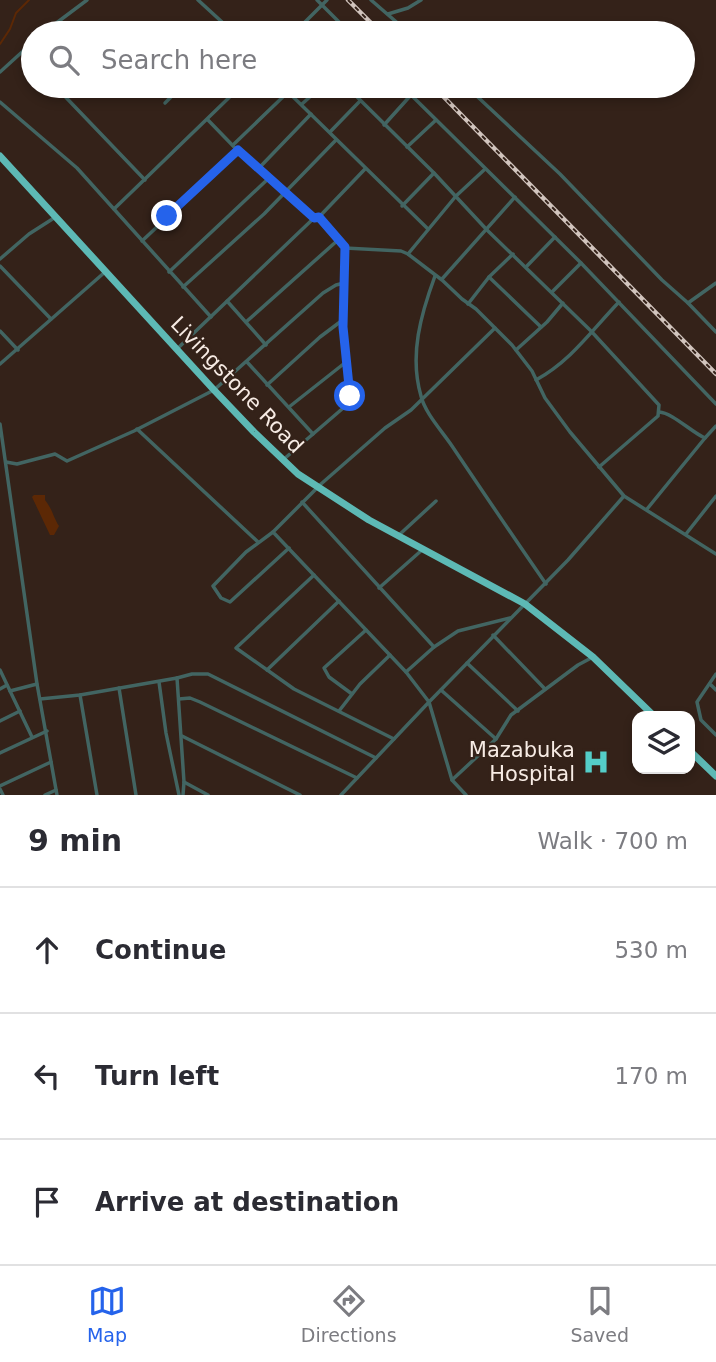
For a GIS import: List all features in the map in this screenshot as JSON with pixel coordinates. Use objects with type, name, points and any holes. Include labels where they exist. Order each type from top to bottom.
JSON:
[{"type":"highway","name":"Livingstone Road","points":[[0,156],[214,390],[282,460],[317,488],[525,604],[593,657],[649,711]]},
{"type":"highway","points":[[695,756],[716,776]]},
{"type":"street","points":[[59,21],[87,0]]},
{"type":"street","points":[[198,0],[221,21]]},
{"type":"street","points":[[317,0],[338,21]]},
{"type":"street","points":[[307,21],[327,0]]},
{"type":"street","points":[[371,0],[396,21]]},
{"type":"street","points":[[388,14],[408,8],[421,0]]},
{"type":"street","points":[[0,72],[21,53]]},
{"type":"street","points":[[66,98],[145,180]]},
{"type":"street","points":[[165,103],[170,98]]},
{"type":"street","points":[[114,209],[229,98]]},
{"type":"street","points":[[234,145],[282,98]]},
{"type":"street","points":[[295,98],[428,229]]},
{"type":"street","points":[[302,104],[309,98]]},
{"type":"street","points":[[357,98],[591,331],[659,405],[658,416],[599,468]]},
{"type":"street","points":[[384,125],[408,98]]},
{"type":"street","points":[[414,98],[581,263],[716,404]]},
{"type":"street","points":[[479,98],[560,174],[716,332]]},
{"type":"street","points":[[330,132],[360,101]]},
{"type":"street","points":[[0,102],[76,168],[211,317]]},
{"type":"street","points":[[259,168],[311,114]]},
{"type":"street","points":[[208,120],[345,247],[408,254],[442,280],[516,350],[533,371],[545,398],[624,496],[716,554]]},
{"type":"street","points":[[407,147],[436,120]]},
{"type":"street","points":[[183,287],[285,193],[337,139]]},
{"type":"street","points":[[142,241],[238,150]]},
{"type":"street","points":[[177,349],[365,169]]},
{"type":"street","points":[[408,254],[456,196],[485,169]]},
{"type":"street","points":[[402,205],[434,173]]},
{"type":"street","points":[[169,272],[270,178]]},
{"type":"street","points":[[442,280],[515,197]]},
{"type":"street","points":[[0,259],[29,234],[56,216]]},
{"type":"street","points":[[526,267],[555,237]]},
{"type":"street","points":[[246,322],[338,240]]},
{"type":"street","points":[[282,460],[349,403],[344,319],[345,247]]},
{"type":"street","points":[[468,304],[489,277],[513,254]]},
{"type":"street","points":[[552,292],[581,263]]},
{"type":"street","points":[[0,266],[51,319]]},
{"type":"street","points":[[0,364],[106,270]]},
{"type":"street","points":[[435,276],[425,304],[416,351],[421,399],[545,584]]},
{"type":"street","points":[[489,277],[541,327]]},
{"type":"street","points":[[6,462],[17,464],[55,454],[67,461],[214,390],[323,293],[344,283]]},
{"type":"street","points":[[688,303],[716,283]]},
{"type":"street","points":[[227,301],[266,345]]},
{"type":"street","points":[[536,380],[549,373],[585,342],[591,331],[619,302]]},
{"type":"street","points":[[516,350],[563,303]]},
{"type":"street","points":[[267,385],[344,319]]},
{"type":"street","points":[[289,548],[230,602],[224,601],[213,586],[229,568],[273,532],[317,488],[385,428],[411,410],[495,328]]},
{"type":"street","points":[[0,331],[18,350]]},
{"type":"street","points":[[247,362],[313,434]]},
{"type":"street","points":[[289,407],[346,362]]},
{"type":"street","points":[[659,412],[667,413],[689,430],[705,438]]},
{"type":"street","points":[[0,424],[37,684],[57,792],[45,795]]},
{"type":"street","points":[[647,509],[716,426]]},
{"type":"street","points":[[137,429],[258,542]]},
{"type":"street","points":[[0,474],[8,472]]},
{"type":"street","points":[[341,795],[545,584],[624,496]]},
{"type":"street","points":[[687,534],[716,496]]},
{"type":"street","points":[[399,536],[436,501]]},
{"type":"street","points":[[302,502],[434,647]]},
{"type":"street","points":[[273,532],[406,672],[429,702],[452,780],[466,795]]},
{"type":"street","points":[[379,588],[423,549]]},
{"type":"street","points":[[314,575],[236,648],[294,689],[394,739]]},
{"type":"street","points":[[266,670],[339,601]]},
{"type":"street","points":[[406,672],[434,647],[458,631],[513,617]]},
{"type":"street","points":[[352,694],[330,677],[324,668],[366,630]]},
{"type":"street","points":[[493,635],[545,689]]},
{"type":"street","points":[[339,711],[390,655]]},
{"type":"street","points":[[452,780],[496,739],[511,715],[578,665],[593,657]]},
{"type":"street","points":[[467,663],[518,710]]},
{"type":"street","points":[[0,670],[32,737]]},
{"type":"street","points":[[40,699],[80,695],[192,674],[208,674],[376,758]]},
{"type":"street","points":[[716,674],[698,698],[697,706],[701,720],[716,734]]},
{"type":"street","points":[[177,678],[184,782],[181,795]]},
{"type":"street","points":[[159,682],[166,733],[181,795]]},
{"type":"street","points":[[10,691],[37,684]]},
{"type":"street","points":[[0,689],[7,685]]},
{"type":"street","points":[[710,685],[716,690]]},
{"type":"street","points":[[120,688],[136,795]]},
{"type":"street","points":[[441,690],[496,739]]},
{"type":"street","points":[[80,695],[97,795]]},
{"type":"street","points":[[179,699],[190,698],[200,702],[357,778]]},
{"type":"street","points":[[0,721],[20,711]]},
{"type":"street","points":[[0,753],[47,731]]},
{"type":"street","points":[[182,736],[300,795]]},
{"type":"street","points":[[3,795],[0,787],[51,762]]},
{"type":"street","points":[[184,782],[208,795]]},
{"type":"shaded area","points":[[45,495],[59,526],[54,535],[50,535],[32,497]]},
{"type":"waterway","points":[[0,44],[16,13],[29,0]]},
{"type":"railway","points":[[348,0],[369,21]]},
{"type":"railway","points":[[445,98],[716,374]]},
{"type":"place","name":"Mazabuka Hospital","points":[[596,762]]},
{"type":"route","points":[[167,216],[238,150],[314,218],[319,217],[345,247],[343,327],[350,396]]}]
